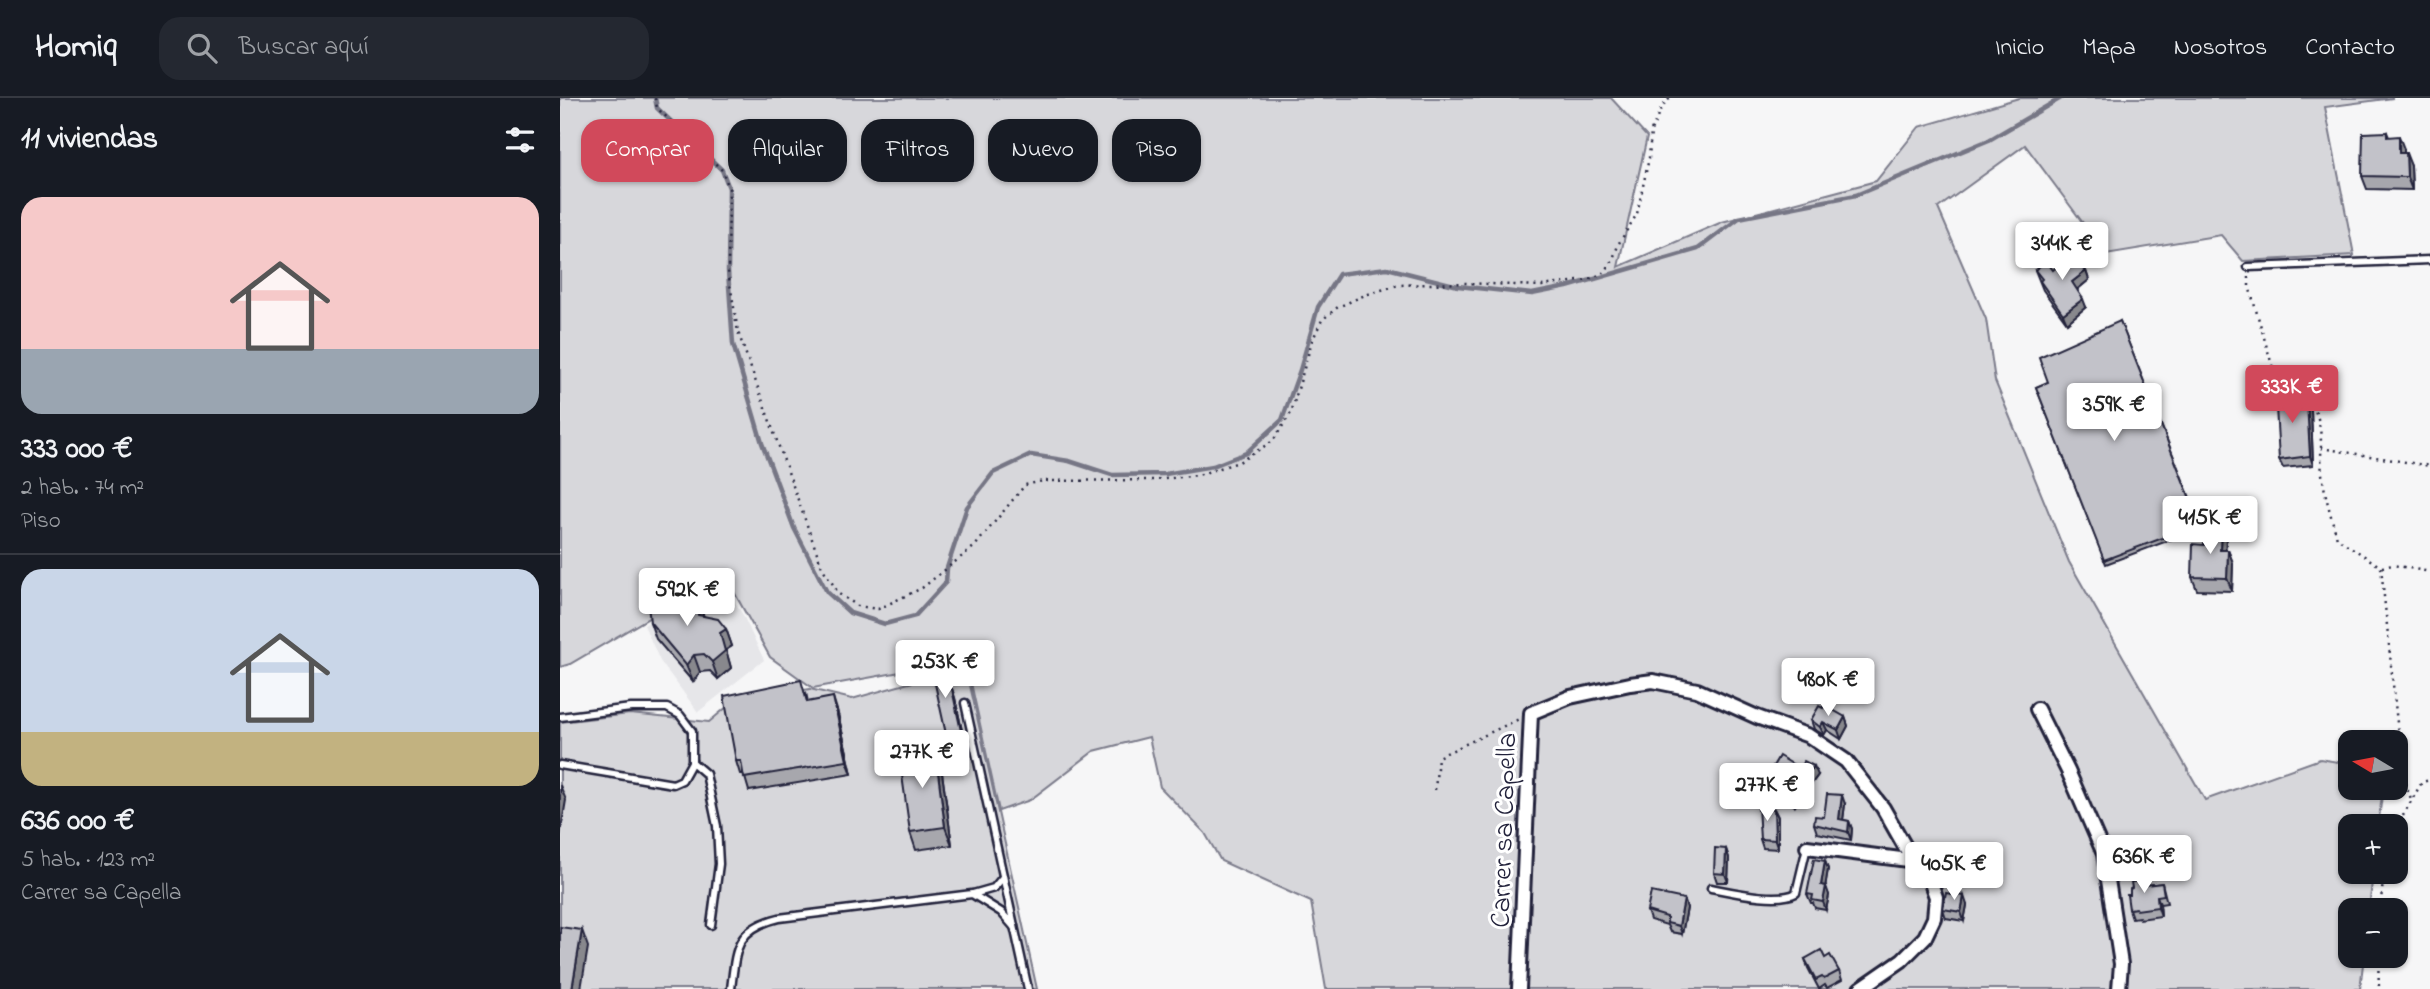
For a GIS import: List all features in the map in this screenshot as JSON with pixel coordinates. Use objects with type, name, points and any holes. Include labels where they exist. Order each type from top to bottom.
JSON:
[{"type":"street","name":"Carrer sa Capella","points":[[1520,989],[1531,713],[1570,697],[1653,681],[1697,690],[1757,717],[1809,736],[1846,761],[1883,808],[1908,852],[1927,872],[1936,897],[1934,918],[1925,937],[1902,960],[1860,989]]},
{"type":"street","points":[[2037,709],[2068,771],[2104,854],[2121,964],[2119,989]]},
{"type":"street","points":[[1807,847],[1916,861]]},
{"type":"lane","points":[[2248,267],[2430,260]]},
{"type":"lane","points":[[965,703],[1028,989]]},
{"type":"lane","points":[[560,717],[631,708],[667,708],[680,715],[692,731],[692,762],[682,780],[673,783],[560,765]]},
{"type":"lane","points":[[692,762],[706,774],[717,826],[719,863],[711,925]]},
{"type":"lane","points":[[1711,888],[1789,897],[1796,893],[1807,847]]},
{"type":"lane","points":[[731,989],[736,949],[745,933],[760,923],[779,918],[972,894],[994,888],[1003,877]]},
{"type":"lane","points":[[972,894],[1001,912],[1014,927]]},
{"type":"path","points":[[655,98],[657,108],[722,170],[729,188],[728,271],[738,332],[822,567],[839,594],[858,606],[878,608],[922,588],[975,545],[1025,485],[1043,481],[1156,480],[1198,475],[1238,462],[1273,441],[1291,413],[1312,341],[1322,320],[1338,307],[1398,285],[1542,286],[1586,280],[1602,274],[1611,264],[1619,243],[1637,214],[1649,158],[1651,131],[1662,107],[1670,98]]},
{"type":"path","points":[[2248,267],[2249,286],[2279,389],[2298,394],[2311,402],[2320,427],[2322,478],[2337,538],[2381,567],[2393,565],[2430,572]]},
{"type":"path","points":[[2321,448],[2430,466]]},
{"type":"path","points":[[2381,567],[2402,772],[2411,799]]},
{"type":"path","points":[[1435,790],[1438,757],[1531,713]]},
{"type":"path","points":[[2403,814],[2422,782],[2430,780]]},
{"type":"path","points":[[2378,968],[2379,989]]},
{"type":"shaded area","points":[[560,98],[1611,98],[1647,137],[1618,267],[1722,222],[1876,181],[1919,127],[2019,98],[2393,98],[2325,107],[2354,255],[2243,261],[2221,235],[2106,254],[2025,145],[1938,208],[1986,319],[1995,381],[2069,562],[2205,800],[2320,759],[2338,762],[2338,800],[2381,800],[2380,814],[2338,814],[2338,884],[2372,884],[2370,898],[2338,898],[2338,968],[2363,968],[2360,989],[1326,989],[1311,902],[1221,861],[1205,833],[1160,787],[1149,737],[1094,751],[1030,800],[999,811],[966,660],[813,688],[770,657],[724,574],[570,664],[560,667]]},
{"type":"shaded area","points":[[723,584],[743,615],[764,660],[698,712],[660,661],[644,625],[706,588]]},
{"type":"shaded area","points":[[966,667],[1037,989],[560,989],[560,722],[630,714],[709,722],[734,701],[810,689],[852,699]]},
{"type":"building","points":[[2387,132],[2387,137],[2399,136],[2399,153],[2406,153],[2407,177],[2362,176],[2363,133]]},
{"type":"building","points":[[2071,254],[2086,271],[2072,282],[2083,299],[2063,314],[2035,270],[2046,261],[2053,270]]},
{"type":"building","points":[[2120,321],[2200,524],[2104,560],[2036,387],[2048,382],[2039,357]]},
{"type":"building","points":[[2294,387],[2295,402],[2307,402],[2310,456],[2279,460],[2275,389]]},
{"type":"building","points":[[2205,525],[2221,525],[2220,550],[2228,550],[2227,578],[2192,577],[2193,544],[2204,545]]},
{"type":"building","points":[[683,590],[698,600],[698,615],[718,619],[726,629],[720,633],[725,651],[712,662],[704,654],[694,655],[686,665],[650,622],[648,605],[672,599]]},
{"type":"building","points":[[939,658],[946,686],[952,689],[961,731],[946,734],[930,661]]},
{"type":"building","points":[[801,680],[807,702],[833,697],[847,761],[744,778],[741,761],[736,761],[724,696]]},
{"type":"building","points":[[1824,705],[1845,717],[1838,730],[1823,722],[1820,727],[1811,720],[1819,706],[1823,708]]},
{"type":"building","points":[[935,749],[945,827],[910,832],[899,754]]},
{"type":"building","points":[[1779,756],[1799,768],[1804,761],[1814,766],[1792,797],[1785,793],[1792,780],[1772,768]]},
{"type":"building","points":[[1827,794],[1842,795],[1839,819],[1849,821],[1848,832],[1814,824],[1815,816],[1824,817]]},
{"type":"building","points":[[1758,806],[1774,809],[1775,840],[1760,839]]},
{"type":"building","points":[[1715,848],[1726,849],[1725,874],[1714,873]]},
{"type":"building","points":[[1814,859],[1825,861],[1821,885],[1826,886],[1823,902],[1812,900],[1813,895],[1807,894]]},
{"type":"building","points":[[2145,881],[2146,885],[2162,883],[2164,895],[2157,896],[2158,907],[2129,909],[2127,895],[2130,895],[2131,882]]},
{"type":"building","points":[[1651,892],[1684,899],[1679,926],[1667,923],[1667,917],[1647,911]]},
{"type":"building","points":[[1946,893],[1964,896],[1961,912],[1943,909]]},
{"type":"building","points":[[560,927],[582,930],[572,989],[560,989]]},
{"type":"building","points":[[1821,950],[1825,958],[1830,955],[1839,971],[1816,980],[1805,959]]},
{"type":"waterway","points":[[655,98],[657,108],[722,170],[729,188],[728,271],[733,344],[762,443],[794,528],[827,592],[850,613],[885,624],[915,616],[946,582],[947,568],[967,507],[993,473],[1031,455],[1069,461],[1112,475],[1165,474],[1213,466],[1246,453],[1282,420],[1318,307],[1339,274],[1387,268],[1458,286],[1532,294],[1567,287],[1698,249],[1739,218],[1856,195],[1989,140],[2061,98]]}]
